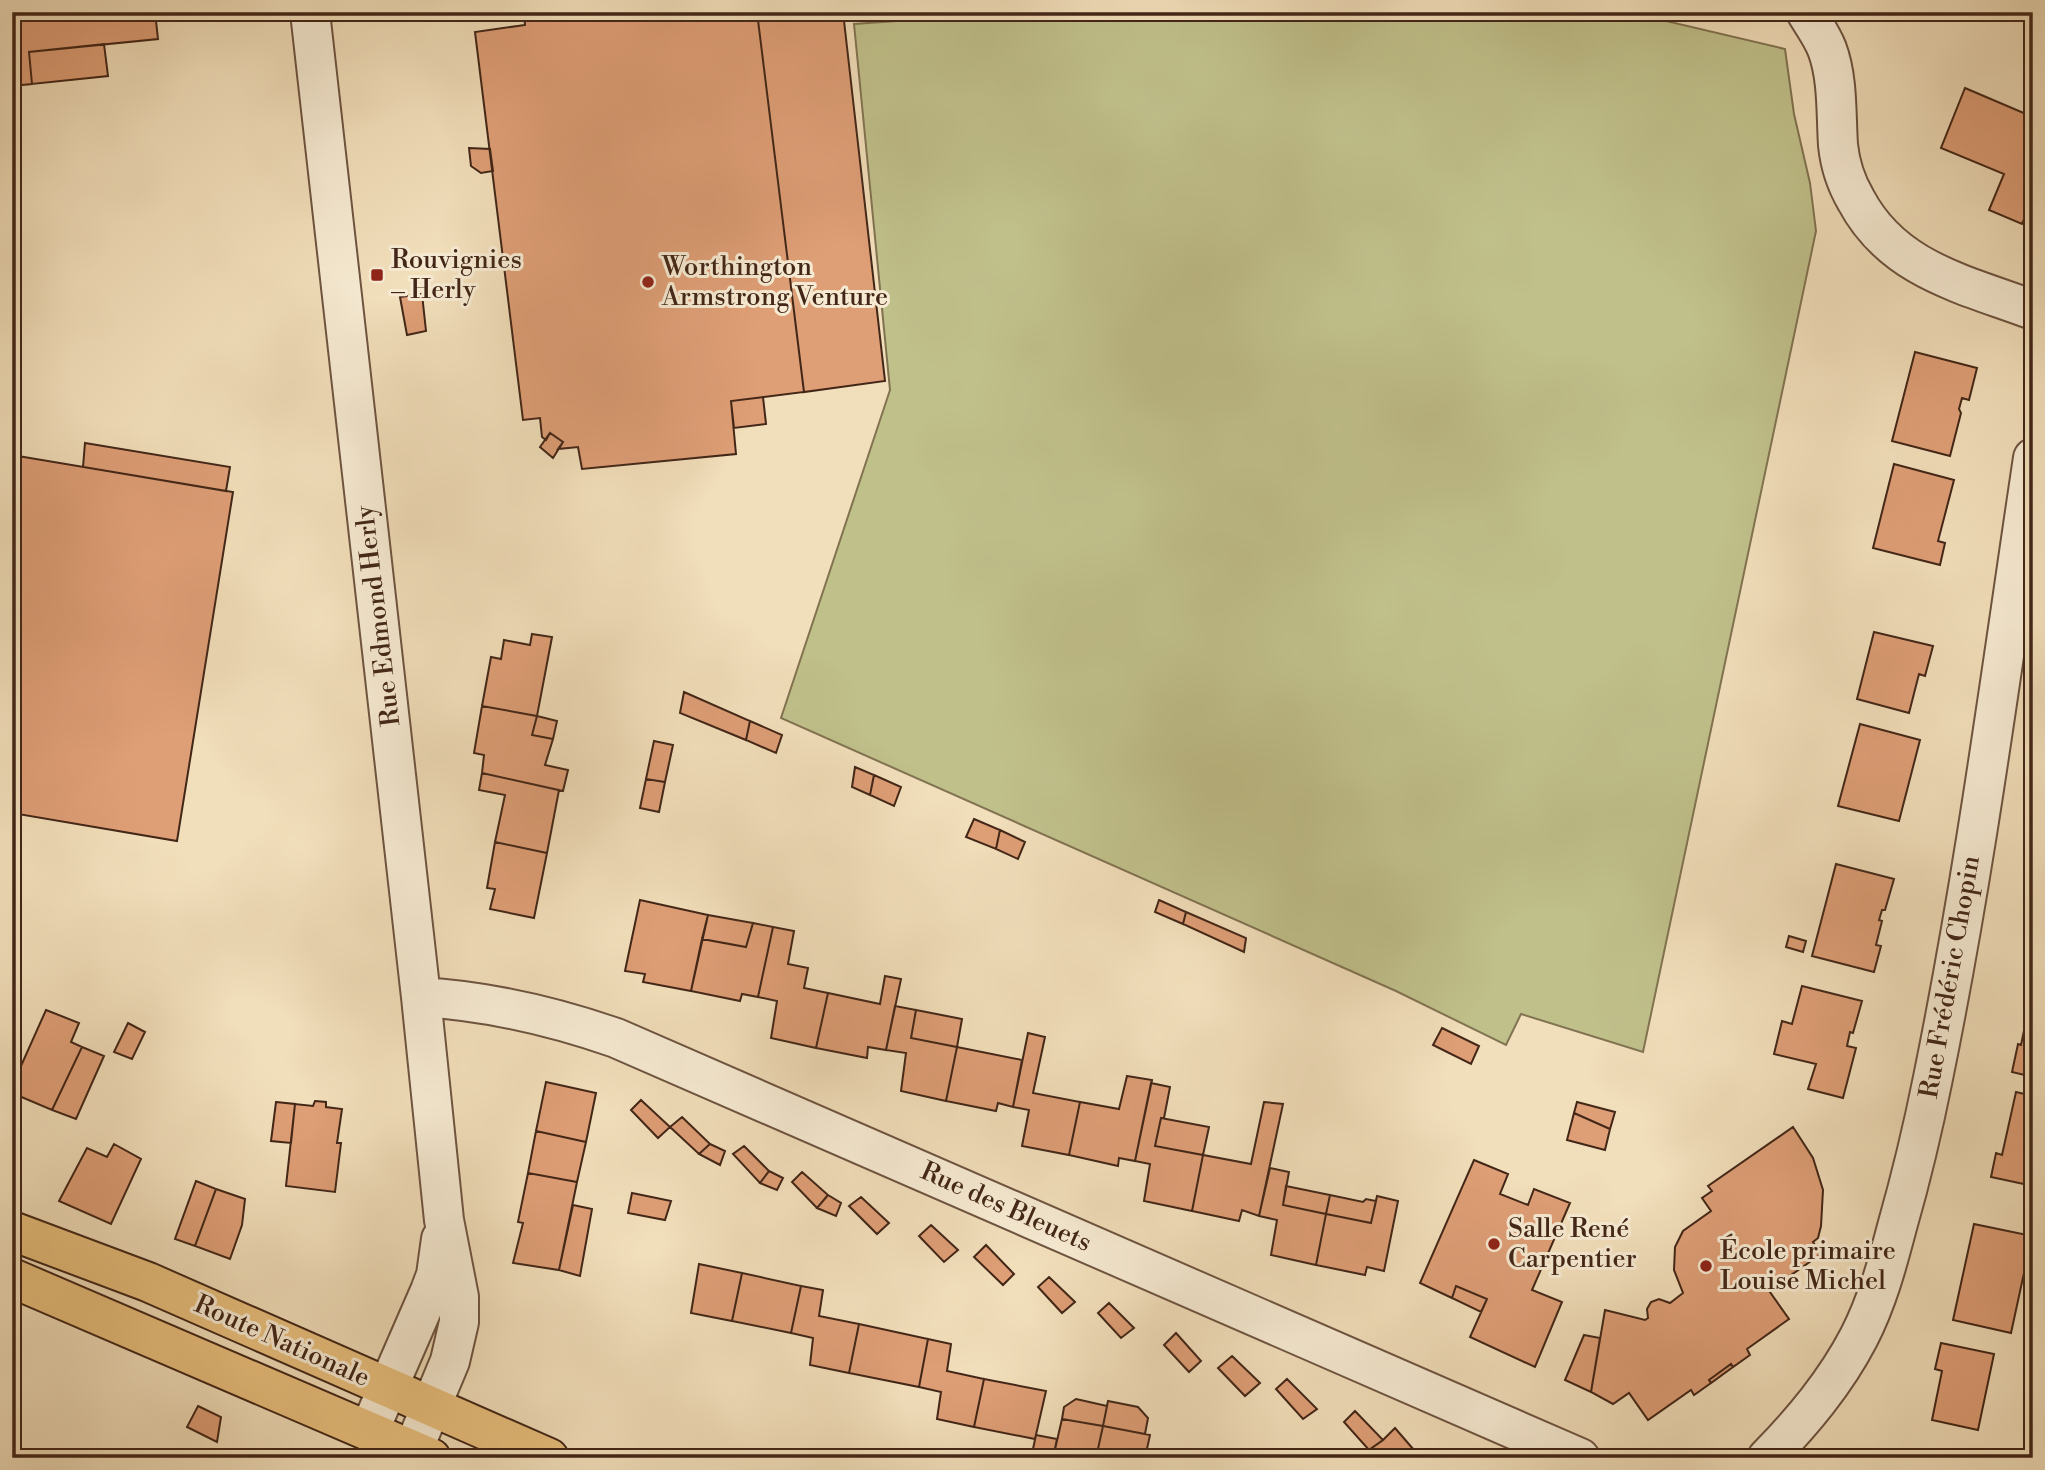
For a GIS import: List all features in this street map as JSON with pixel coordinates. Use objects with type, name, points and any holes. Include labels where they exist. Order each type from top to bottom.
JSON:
[{"type":"main road","name":"Route Nationale","points":[[12,1231],[148,1282],[549,1458]]},
{"type":"main road","name":"Route Nationale","points":[[12,1278],[422,1454]]},
{"type":"street","name":"Rue Edmond Herly","points":[[310,12],[444,1220],[458,1297],[459,1322],[450,1361],[430,1407],[422,1454]]},
{"type":"street","points":[[1805,12],[1827,49],[1833,74],[1839,159],[1847,185],[1873,227],[1912,262],[2033,310]]},
{"type":"street","name":"Rue Frédéric Chopin","points":[[1767,1458],[1825,1393],[1859,1337],[1874,1305],[1898,1223],[1925,1115],[1953,974],[2033,458]]},
{"type":"street","name":"Rue des Bleuets","points":[[421,997],[475,1002],[587,1028],[615,1038],[1580,1458]]},
{"type":"street","name":"Rue Edmond Herly","points":[[369,1431],[436,1275],[444,1220]]},
{"type":"green space","points":[[1026,12],[1667,12],[1666,21],[1785,49],[1794,114],[1810,183],[1816,231],[1643,1052],[1521,1014],[1506,1045],[1396,991],[781,718],[890,390],[854,24]]},
{"type":"building","points":[[12,12],[155,12],[158,39],[29,52],[32,84],[12,86]]},
{"type":"building","name":"Worthington Armstrong Venture","points":[[524,12],[757,12],[804,392],[731,401],[736,454],[582,469],[578,447],[558,449],[563,442],[550,433],[546,440],[542,437],[540,418],[523,420],[475,32],[525,25]]},
{"type":"building","points":[[757,12],[843,12],[885,381],[804,392]]},
{"type":"building","points":[[104,44],[108,76],[32,84],[29,52]]},
{"type":"building","points":[[1965,88],[2033,117],[2033,198],[2022,224],[1989,210],[2004,174],[1941,148]]},
{"type":"building","points":[[469,148],[490,149],[493,171],[481,173],[471,166]]},
{"type":"building","points":[[422,294],[426,331],[407,335],[400,297]]},
{"type":"building","points":[[1915,352],[1977,368],[1969,400],[1962,398],[1950,456],[1892,441]]},
{"type":"building","points":[[763,397],[766,424],[734,428],[731,401]]},
{"type":"building","points":[[550,433],[563,442],[553,458],[540,447]]},
{"type":"building","points":[[85,443],[230,467],[226,491],[83,467]]},
{"type":"building","points":[[12,455],[233,492],[177,841],[12,813]]},
{"type":"building","points":[[1894,464],[1954,480],[1938,541],[1945,543],[1940,565],[1873,548]]},
{"type":"building","points":[[1874,632],[1933,646],[1925,676],[1919,674],[1909,713],[1857,699]]},
{"type":"building","points":[[532,634],[552,637],[537,716],[482,706],[491,657],[501,659],[504,640],[530,645]]},
{"type":"building","points":[[684,692],[750,721],[746,740],[680,713]]},
{"type":"building","points":[[482,706],[537,716],[532,735],[553,739],[545,765],[568,770],[563,791],[482,773],[484,755],[474,753]]},
{"type":"building","points":[[537,716],[557,721],[553,739],[532,735]]},
{"type":"building","points":[[750,721],[782,735],[776,753],[746,740]]},
{"type":"building","points":[[1860,724],[1920,740],[1899,821],[1838,806]]},
{"type":"building","points":[[654,741],[673,745],[665,782],[646,779]]},
{"type":"building","points":[[855,767],[874,775],[870,795],[852,787]]},
{"type":"building","points":[[482,773],[559,790],[547,853],[495,842],[505,795],[479,790]]},
{"type":"building","points":[[874,775],[901,787],[894,806],[870,795]]},
{"type":"building","points":[[646,779],[665,782],[659,812],[640,808]]},
{"type":"building","points":[[974,819],[1000,830],[996,849],[966,837]]},
{"type":"building","points":[[1000,830],[1025,842],[1018,859],[996,849]]},
{"type":"building","points":[[495,842],[547,853],[534,918],[490,909],[495,889],[487,888]]},
{"type":"building","points":[[1836,864],[1894,879],[1885,910],[1882,910],[1879,920],[1882,921],[1876,945],[1881,946],[1874,972],[1812,956]]},
{"type":"building","points":[[640,900],[708,915],[691,991],[643,982],[645,974],[625,971]]},
{"type":"building","points":[[1159,900],[1186,912],[1183,924],[1155,912]]},
{"type":"building","points":[[1186,912],[1246,938],[1244,952],[1183,924]]},
{"type":"building","points":[[708,915],[753,923],[746,947],[702,939]]},
{"type":"building","points":[[753,923],[773,927],[758,997],[742,994],[740,1001],[691,991],[702,939],[746,947]]},
{"type":"building","points":[[773,927],[794,931],[788,964],[808,968],[804,988],[828,993],[816,1048],[771,1038],[777,1001],[758,997]]},
{"type":"building","points":[[1789,936],[1806,941],[1803,952],[1786,947]]},
{"type":"building","points":[[885,976],[901,979],[886,1050],[868,1047],[867,1058],[816,1048],[828,993],[880,1004]]},
{"type":"building","points":[[1802,986],[1862,1001],[1847,1046],[1856,1048],[1843,1098],[1808,1089],[1816,1064],[1774,1054],[1782,1021],[1792,1024]]},
{"type":"building","points":[[2031,997],[2033,998],[2033,1077],[2012,1072]]},
{"type":"building","points":[[895,1006],[916,1010],[911,1038],[957,1047],[946,1101],[901,1091],[906,1053],[886,1050]]},
{"type":"building","points":[[46,1010],[79,1023],[71,1042],[82,1047],[52,1110],[12,1093],[12,1086]]},
{"type":"building","points":[[916,1010],[962,1019],[957,1047],[911,1038]]},
{"type":"building","points":[[128,1023],[145,1032],[132,1059],[114,1052]]},
{"type":"building","points":[[1442,1028],[1479,1046],[1471,1064],[1433,1045]]},
{"type":"building","points":[[1028,1033],[1045,1037],[1033,1093],[1080,1102],[1069,1155],[1022,1146],[1029,1110],[1013,1107]]},
{"type":"building","points":[[82,1047],[104,1056],[76,1119],[52,1110]]},
{"type":"building","points":[[957,1047],[1022,1060],[1013,1107],[998,1103],[996,1111],[946,1101]]},
{"type":"building","points":[[1127,1076],[1152,1080],[1135,1161],[1119,1158],[1118,1166],[1069,1155],[1080,1102],[1119,1109]]},
{"type":"building","points":[[546,1082],[596,1093],[586,1142],[536,1131]]},
{"type":"building","points":[[1151,1083],[1170,1087],[1155,1146],[1203,1155],[1192,1211],[1144,1201],[1150,1164],[1135,1161]]},
{"type":"building","points":[[2016,1092],[2033,1096],[2033,1186],[1991,1177],[1996,1153],[2002,1155]]},
{"type":"building","points":[[641,1100],[670,1127],[658,1138],[631,1110]]},
{"type":"building","points":[[315,1101],[326,1102],[326,1107],[342,1109],[337,1143],[341,1143],[335,1192],[286,1186],[295,1104],[313,1106]]},
{"type":"building","points":[[276,1102],[295,1104],[291,1143],[271,1141]]},
{"type":"building","points":[[1264,1102],[1283,1104],[1259,1216],[1242,1210],[1239,1221],[1192,1211],[1203,1155],[1251,1164]]},
{"type":"building","points":[[1577,1102],[1615,1112],[1610,1129],[1574,1113]]},
{"type":"building","points":[[1574,1113],[1610,1129],[1605,1150],[1567,1140]]},
{"type":"building","points":[[682,1117],[710,1144],[699,1154],[670,1127]]},
{"type":"building","points":[[1161,1118],[1209,1127],[1203,1155],[1155,1146]]},
{"type":"building","points":[[1793,1127],[1813,1158],[1823,1190],[1821,1226],[1818,1238],[1813,1242],[1821,1254],[1777,1285],[1773,1279],[1765,1285],[1789,1319],[1747,1349],[1750,1355],[1733,1367],[1731,1364],[1709,1380],[1711,1383],[1694,1395],[1691,1390],[1648,1420],[1629,1393],[1613,1404],[1591,1392],[1605,1310],[1645,1320],[1648,1318],[1647,1309],[1651,1302],[1659,1299],[1670,1303],[1683,1293],[1674,1270],[1675,1247],[1683,1231],[1711,1211],[1702,1198],[1712,1191],[1708,1186]]},
{"type":"building","points":[[536,1131],[586,1142],[577,1182],[528,1173]]},
{"type":"building","points":[[114,1144],[141,1159],[111,1224],[59,1201],[87,1148],[107,1157]]},
{"type":"building","points":[[710,1144],[725,1151],[720,1165],[699,1154]]},
{"type":"building","points":[[744,1146],[769,1171],[760,1183],[733,1154]]},
{"type":"building","name":"Salle René Carpentier","points":[[1474,1160],[1508,1174],[1500,1194],[1528,1205],[1534,1189],[1570,1203],[1532,1290],[1562,1302],[1535,1367],[1470,1337],[1487,1299],[1456,1286],[1452,1298],[1420,1283]]},
{"type":"building","points":[[1270,1168],[1289,1172],[1283,1205],[1326,1214],[1316,1265],[1271,1255],[1277,1220],[1259,1216]]},
{"type":"building","points":[[769,1171],[783,1178],[777,1190],[760,1183]]},
{"type":"building","points":[[802,1172],[828,1195],[817,1208],[792,1182]]},
{"type":"building","points":[[528,1173],[577,1182],[559,1270],[513,1263],[523,1223],[518,1222]]},
{"type":"building","points":[[196,1181],[216,1189],[195,1246],[175,1239]]},
{"type":"building","points":[[1286,1186],[1330,1195],[1326,1214],[1283,1205]]},
{"type":"building","points":[[216,1189],[245,1199],[242,1225],[230,1259],[195,1246]]},
{"type":"building","points":[[632,1193],[671,1201],[665,1220],[628,1213]]},
{"type":"building","points":[[828,1195],[841,1203],[836,1216],[817,1208]]},
{"type":"building","points":[[1330,1195],[1363,1202],[1366,1199],[1376,1201],[1371,1223],[1326,1214]]},
{"type":"building","points":[[1377,1196],[1398,1201],[1384,1271],[1367,1267],[1365,1275],[1316,1265],[1326,1214],[1371,1223]]},
{"type":"building","points":[[861,1197],[889,1223],[877,1234],[849,1206]]},
{"type":"building","points":[[573,1205],[592,1209],[580,1276],[559,1270]]},
{"type":"building","points":[[1974,1224],[2032,1236],[2011,1333],[1953,1320]]},
{"type":"building","points":[[931,1225],[958,1250],[944,1262],[919,1236]]},
{"type":"building","points":[[986,1245],[1014,1274],[1003,1285],[974,1257]]},
{"type":"building","points":[[699,1264],[742,1273],[732,1321],[691,1313]]},
{"type":"building","points":[[742,1273],[801,1286],[791,1333],[732,1321]]},
{"type":"building","points":[[1049,1277],[1075,1302],[1062,1313],[1038,1287]]},
{"type":"building","points":[[801,1286],[823,1290],[819,1316],[859,1324],[849,1373],[810,1365],[813,1338],[791,1333]]},
{"type":"building","points":[[1456,1286],[1487,1299],[1481,1312],[1452,1298]]},
{"type":"building","points":[[1109,1303],[1134,1328],[1121,1338],[1098,1313]]},
{"type":"building","points":[[859,1324],[928,1339],[919,1387],[849,1373]]},
{"type":"building","points":[[1176,1333],[1201,1361],[1189,1372],[1164,1345]]},
{"type":"building","points":[[1584,1335],[1600,1338],[1591,1392],[1565,1380]]},
{"type":"building","points":[[928,1339],[951,1344],[947,1371],[984,1379],[974,1427],[937,1419],[941,1392],[919,1387]]},
{"type":"building","points":[[1941,1343],[1994,1354],[1978,1430],[1932,1420],[1942,1371],[1935,1369]]},
{"type":"building","points":[[1232,1356],[1260,1383],[1245,1396],[1218,1368]]},
{"type":"building","points":[[1731,1364],[1733,1367],[1711,1383],[1709,1380]]},
{"type":"building","points":[[984,1379],[1046,1391],[1035,1439],[974,1427]]},
{"type":"building","points":[[1287,1379],[1317,1409],[1303,1419],[1276,1389]]},
{"type":"building","points":[[1076,1399],[1107,1406],[1103,1426],[1062,1419],[1064,1407]]},
{"type":"building","points":[[1108,1401],[1138,1407],[1148,1418],[1145,1434],[1103,1426]]},
{"type":"building","points":[[198,1406],[221,1417],[217,1442],[187,1427]]},
{"type":"building","points":[[1355,1411],[1383,1440],[1369,1450],[1344,1422]]},
{"type":"building","points":[[1062,1419],[1103,1426],[1096,1458],[1053,1458]]},
{"type":"building","points":[[1103,1426],[1150,1435],[1145,1458],[1096,1458]]},
{"type":"building","points":[[1395,1428],[1419,1458],[1376,1458],[1369,1450]]},
{"type":"building","points":[[1036,1435],[1057,1439],[1053,1458],[1031,1458]]},
{"type":"place","name":"Rouvignies – Herly","points":[[377,275]]},
{"type":"place","name":"Worthington Armstrong Venture","points":[[648,282]]},
{"type":"place","name":"Salle René Carpentier","points":[[1494,1244]]},
{"type":"place","name":"École primaire Louise Michel","points":[[1706,1266]]}]
